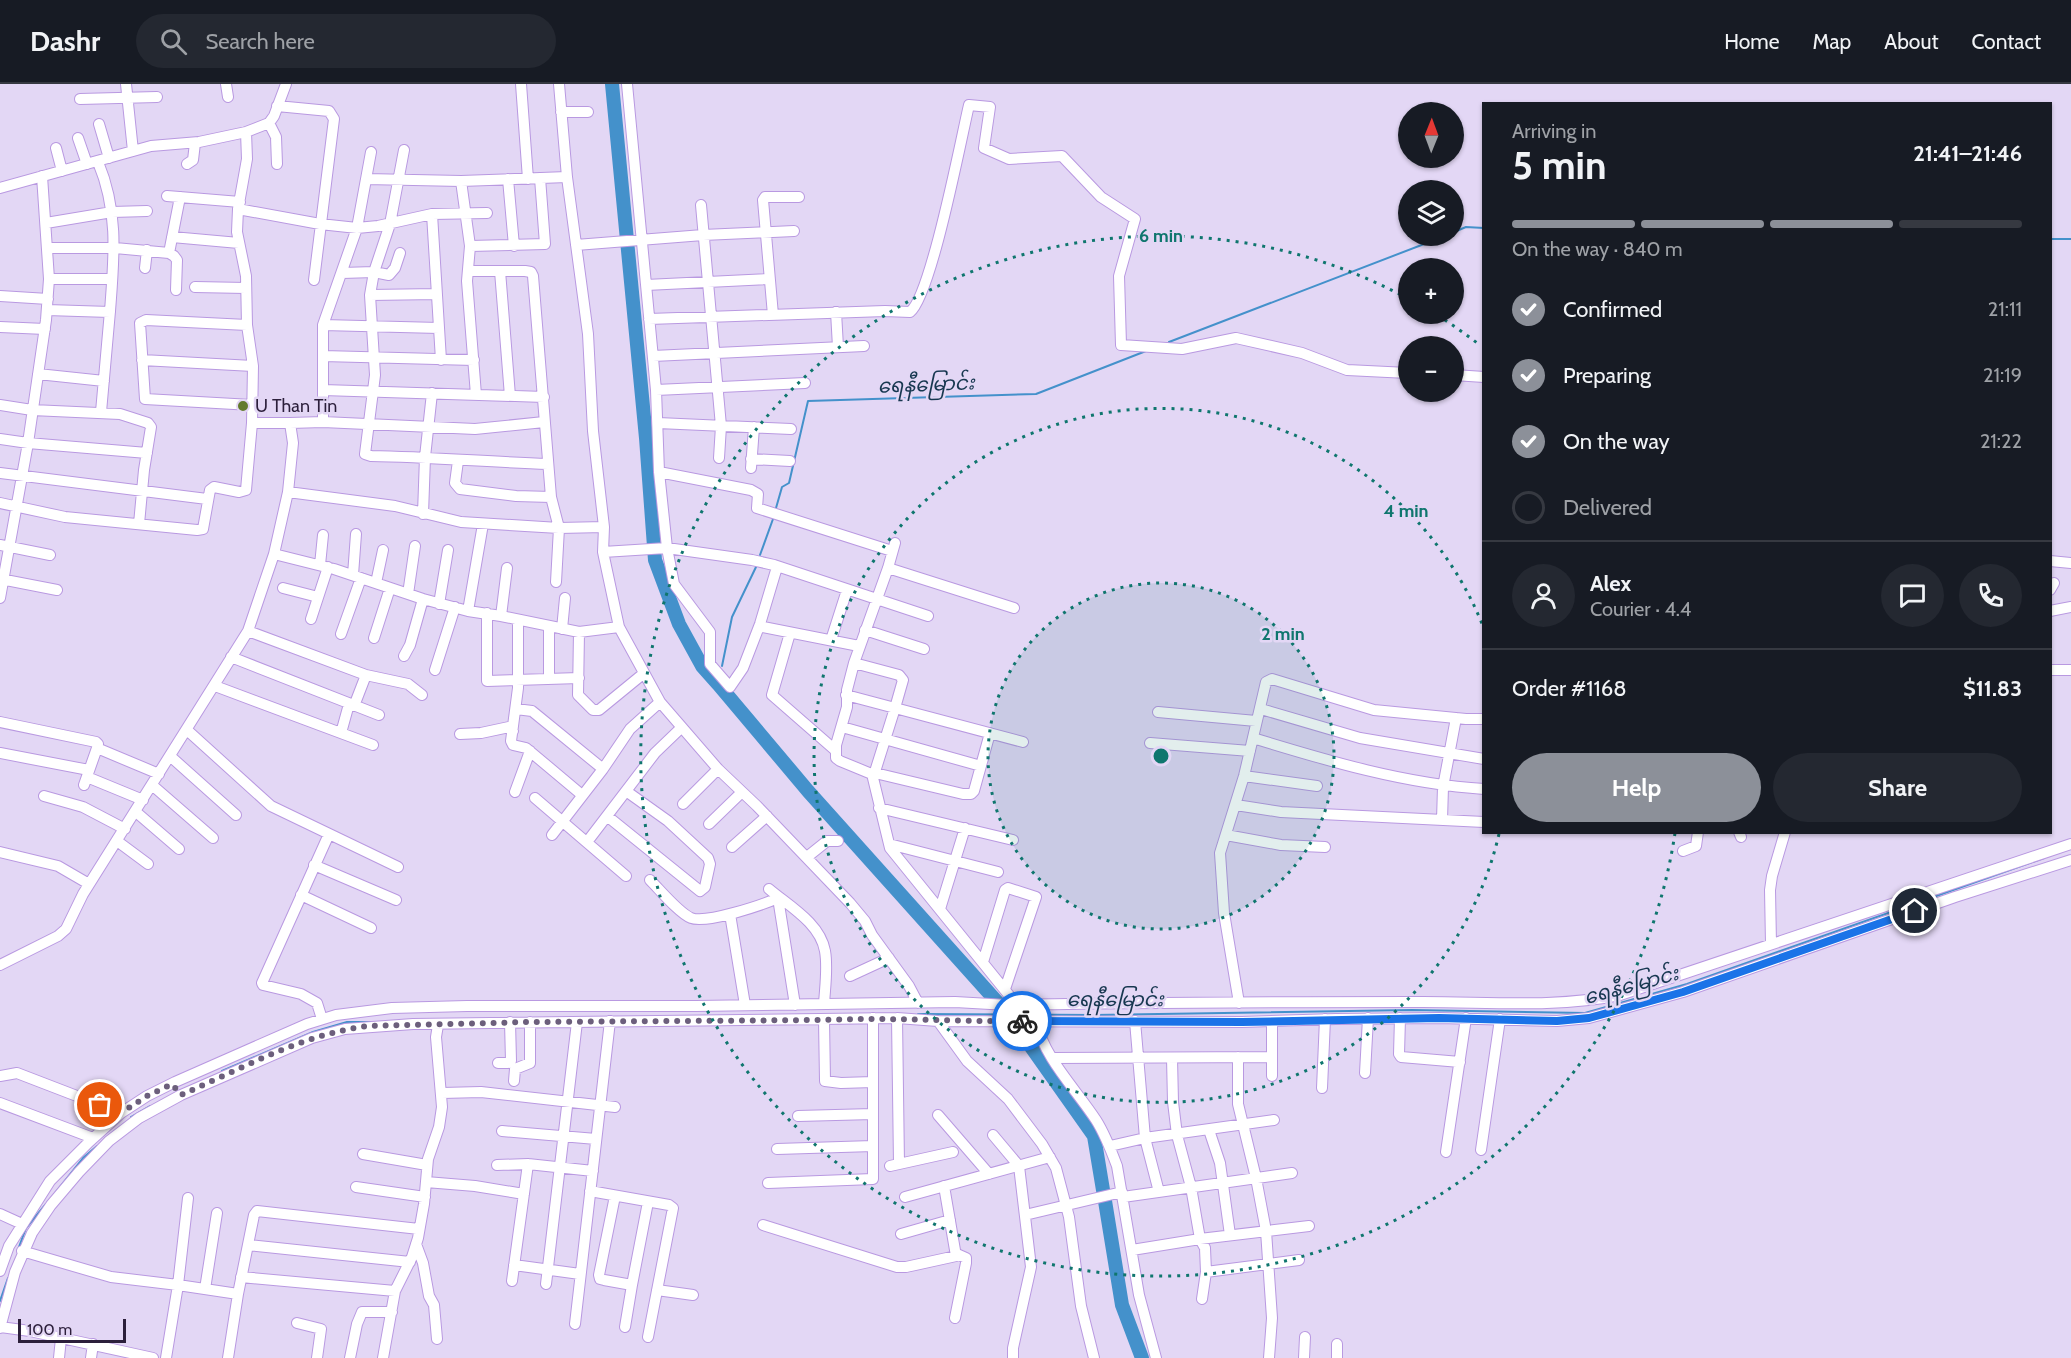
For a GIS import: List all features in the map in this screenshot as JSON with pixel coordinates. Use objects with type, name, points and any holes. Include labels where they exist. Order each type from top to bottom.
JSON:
[{"type":"street","points":[[126,84],[133,151]]},
{"type":"street","points":[[226,84],[228,97]]},
{"type":"street","points":[[0,188],[151,146],[195,143],[246,132],[269,123],[286,84]]},
{"type":"street","points":[[520,84],[528,179]]},
{"type":"street","points":[[559,84],[567,177],[588,334],[594,431],[604,527],[603,552],[619,627],[660,702],[718,769],[807,857],[866,921],[872,935],[923,1003],[926,1019]]},
{"type":"street","points":[[627,84],[656,390],[659,472],[674,584],[710,632],[711,664],[730,687],[743,668],[760,624],[777,567]]},
{"type":"street","points":[[80,99],[157,97]]},
{"type":"street","points":[[279,102],[329,111],[334,119],[314,280]]},
{"type":"street","points":[[650,319],[836,312],[910,312],[915,308],[940,234],[969,105],[990,107],[984,148],[1009,159],[1062,156],[1101,197],[1134,219],[1119,276],[1121,345],[1182,349],[1236,338],[1302,353],[1347,370],[1398,373]]},
{"type":"street","points":[[561,112],[588,112]]},
{"type":"street","points":[[269,123],[276,138],[277,164]]},
{"type":"street","points":[[99,124],[109,158]]},
{"type":"street","points":[[0,503],[65,517],[197,530],[202,529],[210,490],[214,487],[239,492],[246,490],[252,423],[252,366],[247,325],[246,288],[239,243],[239,205],[247,159],[246,132]]},
{"type":"street","points":[[78,138],[92,163],[106,180],[112,212],[115,248],[101,412]]},
{"type":"street","points":[[187,164],[193,160],[195,143]]},
{"type":"street","points":[[56,148],[62,171]]},
{"type":"street","points":[[404,150],[390,224],[374,272],[370,294],[374,391],[365,451],[367,455],[548,464]]},
{"type":"street","points":[[323,422],[323,325],[357,228],[371,152]]},
{"type":"street","points":[[0,598],[4,545],[12,528],[17,506],[45,329],[49,279],[42,176]]},
{"type":"street","points":[[366,179],[461,181],[567,177]]},
{"type":"street","points":[[470,246],[545,244],[540,178]]},
{"type":"street","points":[[508,179],[514,246]]},
{"type":"street","points":[[461,181],[470,246],[468,270],[476,395]]},
{"type":"street","points":[[166,196],[239,205],[320,224],[357,228],[390,224],[432,214],[487,213]]},
{"type":"street","points":[[169,253],[180,197]]},
{"type":"street","points":[[772,315],[764,198],[799,197]]},
{"type":"street","points":[[701,205],[716,353],[721,426],[719,458]]},
{"type":"street","points":[[46,223],[112,212],[147,211]]},
{"type":"street","points":[[432,214],[441,360]]},
{"type":"street","points":[[576,245],[703,234],[794,231]]},
{"type":"street","points":[[172,237],[239,243]]},
{"type":"street","points":[[47,248],[115,248],[169,253],[177,260],[176,290]]},
{"type":"street","points":[[146,268],[147,250]]},
{"type":"street","points":[[342,273],[374,272],[389,275],[400,254]]},
{"type":"street","points":[[468,270],[531,272],[533,276],[551,497],[559,528],[556,582]]},
{"type":"street","points":[[500,271],[510,396]]},
{"type":"street","points":[[49,279],[112,279]]},
{"type":"street","points":[[646,285],[769,279]]},
{"type":"street","points":[[195,286],[246,288]]},
{"type":"street","points":[[370,294],[437,294]]},
{"type":"street","points":[[0,296],[47,305],[110,312]]},
{"type":"street","points":[[836,312],[838,347]]},
{"type":"street","points":[[247,325],[142,321],[140,323],[145,399],[252,405]]},
{"type":"street","points":[[323,325],[439,328]]},
{"type":"street","points":[[0,327],[45,329]]},
{"type":"street","points":[[653,356],[864,346]]},
{"type":"street","points":[[323,356],[474,360]]},
{"type":"street","points":[[142,360],[252,366]]},
{"type":"street","points":[[38,374],[104,381]]},
{"type":"street","points":[[1464,376],[1482,377]]},
{"type":"street","points":[[656,390],[805,383]]},
{"type":"street","points":[[323,390],[544,397]]},
{"type":"street","points":[[423,514],[425,457],[432,393]]},
{"type":"street","points":[[0,405],[32,410],[120,414],[148,423],[151,427],[139,524]]},
{"type":"street","points":[[252,423],[323,422],[475,429],[544,422]]},
{"type":"street","points":[[0,965],[58,936],[66,929],[89,884],[248,631],[274,554],[288,492],[293,443],[290,423]]},
{"type":"street","points":[[658,423],[791,429]]},
{"type":"street","points":[[754,428],[751,463],[790,461]]},
{"type":"street","points":[[0,439],[147,453]]},
{"type":"street","points":[[458,461],[455,483],[460,489],[516,496],[551,497]]},
{"type":"street","points":[[659,472],[751,490],[758,494],[757,508],[894,547],[854,663],[846,695],[847,707],[835,750],[840,761],[874,774],[968,794],[974,791],[990,734]]},
{"type":"street","points":[[0,473],[207,499]]},
{"type":"street","points":[[288,492],[395,506],[461,522],[559,528],[604,527]]},
{"type":"street","points":[[468,611],[483,524]]},
{"type":"street","points":[[341,634],[357,576],[356,534]]},
{"type":"street","points":[[311,619],[324,566],[323,536]]},
{"type":"street","points":[[4,545],[50,555]]},
{"type":"street","points":[[408,594],[415,546]]},
{"type":"street","points":[[603,552],[668,548],[752,560],[774,565],[928,616]]},
{"type":"street","points":[[376,583],[383,550]]},
{"type":"street","points":[[439,603],[448,550]]},
{"type":"street","points":[[274,554],[324,566],[423,599],[468,611],[579,632],[619,627]]},
{"type":"street","points":[[2052,561],[2071,563]]},
{"type":"street","points":[[501,616],[507,568]]},
{"type":"street","points":[[888,568],[1014,608]]},
{"type":"street","points":[[2,579],[57,590]]},
{"type":"street","points":[[283,588],[318,597]]},
{"type":"street","points":[[374,638],[390,588]]},
{"type":"street","points":[[831,640],[847,590]]},
{"type":"street","points":[[562,629],[565,598]]},
{"type":"street","points":[[404,656],[410,645],[423,599]]},
{"type":"street","points":[[435,670],[455,607]]},
{"type":"street","points":[[2052,611],[2071,607]]},
{"type":"street","points":[[487,613],[487,681],[518,686],[549,679],[579,678]]},
{"type":"street","points":[[518,620],[518,686],[511,741],[513,745],[530,751],[582,795]]},
{"type":"street","points":[[760,624],[763,627],[859,646]]},
{"type":"street","points":[[549,627],[549,679]]},
{"type":"street","points":[[865,630],[924,649]]},
{"type":"street","points":[[248,631],[366,675],[408,684],[422,695]]},
{"type":"street","points":[[579,632],[579,697],[596,711],[643,674]]},
{"type":"street","points":[[790,633],[772,695],[835,750]]},
{"type":"street","points":[[231,657],[379,715]]},
{"type":"street","points":[[854,663],[902,677],[895,708],[874,774],[879,808],[892,851],[1005,989],[1013,1005]]},
{"type":"street","points":[[2052,670],[2071,670]]},
{"type":"street","points":[[340,733],[366,675]]},
{"type":"street","points":[[1239,1003],[1220,882],[1220,853],[1236,806],[1266,682],[1272,679],[1374,710],[1482,719]]},
{"type":"street","points":[[215,686],[373,745]]},
{"type":"street","points":[[846,695],[1023,742]]},
{"type":"street","points":[[552,835],[603,769],[630,729],[660,702]]},
{"type":"street","points":[[516,709],[532,711],[603,769]]},
{"type":"street","points":[[1261,709],[1360,738],[1448,754],[1482,756]]},
{"type":"street","points":[[1158,712],[1256,721]]},
{"type":"street","points":[[1442,820],[1443,787],[1456,718]]},
{"type":"street","points":[[0,722],[96,741],[97,748],[86,777]]},
{"type":"street","points":[[460,734],[481,733],[509,727],[513,731]]},
{"type":"street","points":[[842,727],[885,741],[981,766]]},
{"type":"street","points":[[587,842],[655,753],[681,728]]},
{"type":"street","points":[[187,730],[271,806],[398,867]]},
{"type":"street","points":[[1252,738],[1319,758],[1443,787],[1482,789]]},
{"type":"street","points":[[1150,743],[1250,751]]},
{"type":"street","points":[[97,748],[159,774]]},
{"type":"street","points":[[514,792],[530,751]]},
{"type":"street","points":[[0,753],[86,777],[143,800]]},
{"type":"street","points":[[170,756],[236,815]]},
{"type":"street","points":[[683,804],[718,769]]},
{"type":"street","points":[[1244,776],[1317,786]]},
{"type":"street","points":[[152,785],[213,838]]},
{"type":"street","points":[[607,816],[700,891],[705,887],[710,864],[708,858],[668,821],[626,790]]},
{"type":"street","points":[[709,824],[742,792]]},
{"type":"street","points":[[44,796],[83,807],[125,830]]},
{"type":"street","points":[[535,798],[626,876]]},
{"type":"street","points":[[1236,806],[1281,812],[1482,822]]},
{"type":"street","points":[[879,808],[1013,840]]},
{"type":"street","points":[[136,812],[179,849]]},
{"type":"street","points":[[732,847],[767,816]]},
{"type":"street","points":[[940,909],[965,828]]},
{"type":"street","points":[[321,1019],[317,1003],[301,994],[262,983],[329,834]]},
{"type":"street","points":[[1683,851],[1696,846],[1698,834]]},
{"type":"street","points":[[1771,944],[1770,890],[1784,834]]},
{"type":"street","points":[[1226,835],[1281,845],[1325,847]]},
{"type":"street","points":[[117,841],[148,864]]},
{"type":"street","points":[[807,857],[827,841],[838,841]]},
{"type":"street","points":[[889,844],[998,872]]},
{"type":"street","points":[[153,1358],[127,1355],[93,1344],[0,1328],[22,1251],[51,1205],[109,1141],[177,1089],[321,1019],[358,1011],[435,1007],[923,1003],[1013,1005],[1561,1003],[1591,1001],[1620,995],[2071,844]]},
{"type":"street","points":[[0,852],[58,866],[89,884]]},
{"type":"street","points":[[0,1271],[3,1252],[50,1181],[121,1113],[147,1096],[177,1089],[312,1038],[345,1029],[510,1022],[873,1018],[938,1021],[1272,1021],[1466,1018],[1557,1021],[1589,1018],[1683,992],[1955,897],[2071,860]]},
{"type":"street","points":[[314,865],[396,900]]},
{"type":"street","points":[[650,880],[690,918],[696,919],[730,914],[781,900]]},
{"type":"street","points":[[982,962],[1005,890],[1008,888],[1036,897],[1005,989]]},
{"type":"street","points":[[769,889],[807,921],[820,936],[825,950],[826,963],[824,1004]]},
{"type":"street","points":[[301,895],[371,928]]},
{"type":"street","points":[[781,900],[795,1005]]},
{"type":"street","points":[[730,914],[745,1005]]},
{"type":"street","points":[[850,976],[889,958]]},
{"type":"street","points":[[768,1183],[873,1179],[873,1018]]},
{"type":"street","points":[[897,1018],[894,1165],[953,1152]]},
{"type":"street","points":[[1365,1074],[1368,1018]]},
{"type":"street","points":[[1400,1018],[1399,1054],[1401,1057],[1460,1062]]},
{"type":"street","points":[[1446,1152],[1466,1018]]},
{"type":"street","points":[[1322,1088],[1325,1019]]},
{"type":"street","points":[[1480,1150],[1500,1019]]},
{"type":"street","points":[[824,1020],[825,1081],[873,1082]]},
{"type":"street","points":[[574,1324],[610,1021]]},
{"type":"street","points":[[938,1021],[967,1061],[1008,1099],[1056,1168],[1067,1206],[1082,1306],[1094,1358]]},
{"type":"street","points":[[1035,1021],[1039,1035],[1095,1119],[1110,1146],[1117,1166],[1139,1295],[1156,1358]]},
{"type":"street","points":[[1135,1021],[1145,1138],[1159,1192]]},
{"type":"street","points":[[1272,1021],[1272,1076]]},
{"type":"street","points":[[498,1063],[508,1063],[511,1060],[510,1022]]},
{"type":"street","points":[[514,1081],[515,1068],[530,1063],[530,1022]]},
{"type":"street","points":[[546,1284],[577,1022]]},
{"type":"street","points":[[382,1358],[396,1291],[416,1244],[425,1197],[428,1165],[439,1126],[442,1093],[437,1050],[438,1025]]},
{"type":"street","points":[[1053,1058],[1272,1057]]},
{"type":"street","points":[[1172,1058],[1173,1102],[1177,1135],[1204,1248],[1206,1272],[1202,1299]]},
{"type":"street","points":[[1238,1058],[1238,1104],[1266,1231],[1272,1318],[1269,1358]]},
{"type":"street","points":[[0,1076],[17,1073],[121,1113]]},
{"type":"street","points":[[442,1093],[481,1092],[615,1107]]},
{"type":"street","points":[[0,1103],[93,1138]]},
{"type":"street","points":[[798,1116],[873,1114]]},
{"type":"street","points":[[938,1115],[989,1174]]},
{"type":"street","points":[[1110,1146],[1145,1138],[1274,1120]]},
{"type":"street","points":[[1209,1130],[1220,1163],[1230,1235]]},
{"type":"street","points":[[502,1131],[596,1139]]},
{"type":"street","points":[[993,1135],[1019,1166],[1031,1267],[1013,1348],[1013,1358]]},
{"type":"street","points":[[777,1149],[873,1146]]},
{"type":"street","points":[[363,1154],[428,1165]]},
{"type":"street","points":[[905,1197],[1050,1157]]},
{"type":"street","points":[[497,1166],[528,1164],[592,1171]]},
{"type":"street","points":[[512,1281],[528,1164]]},
{"type":"street","points":[[1025,1215],[1105,1195],[1159,1192],[1292,1173]]},
{"type":"street","points":[[426,1182],[475,1186],[524,1194]]},
{"type":"street","points":[[356,1186],[425,1197]]},
{"type":"street","points":[[944,1186],[957,1254]]},
{"type":"street","points":[[590,1191],[669,1205],[673,1208],[648,1337]]},
{"type":"street","points":[[615,1196],[599,1278],[632,1285]]},
{"type":"street","points":[[166,1358],[178,1285],[188,1198]]},
{"type":"street","points":[[625,1328],[648,1202]]},
{"type":"street","points":[[228,1358],[241,1277],[254,1215],[257,1211],[419,1229]]},
{"type":"street","points":[[205,1289],[217,1213]]},
{"type":"street","points":[[0,1214],[22,1224]]},
{"type":"street","points":[[901,1234],[950,1220]]},
{"type":"street","points":[[763,1225],[897,1267],[906,1267],[957,1254]]},
{"type":"street","points":[[1132,1250],[1309,1226]]},
{"type":"street","points":[[416,1244],[423,1263],[429,1296],[434,1305],[437,1339]]},
{"type":"street","points":[[248,1245],[410,1262]]},
{"type":"street","points":[[22,1251],[111,1277],[238,1294]]},
{"type":"street","points":[[955,1318],[966,1263],[966,1258],[957,1254]]},
{"type":"street","points":[[1206,1272],[1299,1260]]},
{"type":"street","points":[[514,1265],[580,1274]]},
{"type":"street","points":[[241,1277],[396,1291]]},
{"type":"street","points":[[657,1290],[693,1295]]},
{"type":"street","points":[[350,1358],[357,1324],[362,1312],[392,1312]]},
{"type":"street","points":[[297,1323],[321,1329],[317,1358]]},
{"type":"street","points":[[1304,1358],[1305,1337]]},
{"type":"street","points":[[59,1358],[61,1338]]},
{"type":"street","points":[[91,1358],[93,1344]]},
{"type":"street","points":[[1337,1358],[1338,1344]]},
{"type":"waterway","points":[[612,84],[646,438],[655,560],[679,624],[702,666],[808,791],[1007,1013],[1094,1136],[1103,1190]]},
{"type":"waterway","name":"ရေနီမြောင်း","points":[[1464,228],[1482,228]]},
{"type":"waterway","name":"ရေနီမြောင်း","points":[[2052,239],[2071,239]]},
{"type":"waterway","name":"ရေနီမြောင်း","points":[[1169,342],[1419,246]]},
{"type":"waterway","name":"ရေနီမြောင်း","points":[[776,508],[782,487],[789,483],[808,401],[1036,394],[1146,351]]},
{"type":"waterway","name":"ရေနီမြောင်း","points":[[760,555],[773,519]]},
{"type":"waterway","name":"ရေနီမြောင်း","points":[[722,666],[732,617],[756,567]]},
{"type":"waterway","name":"ရေနီမြောင်း","points":[[918,1014],[1094,1015],[1412,1010],[1585,1013],[1687,984],[2044,858]]},
{"type":"waterway","name":"ရေနီမြောင်း","points":[[222,1071],[313,1032],[347,1022],[372,1022]]},
{"type":"waterway","name":"ရေနီမြောင်း","points":[[131,1117],[150,1106]]},
{"type":"waterway","name":"ရေနီမြောင်း","points":[[55,1193],[83,1158],[97,1146]]},
{"type":"waterway","points":[[1105,1201],[1122,1305],[1142,1358]]},
{"type":"waterway","name":"ရေနီမြောင်း","points":[[19,1247],[26,1228],[46,1204]]},
{"type":"waterway","name":"ရေနီမြောင်း","points":[[0,1301],[8,1278]]},
{"type":"way so far","points":[[100,1105],[121,1113],[147,1096],[172,1084],[181,1095],[312,1038],[345,1029],[368,1026],[864,1018],[1022,1021]]},
{"type":"place","name":"U Than Tin","points":[[243,406]]},
{"type":"route","points":[[1022,1021],[1242,1022],[1439,1018],[1557,1021],[1589,1018],[1683,992],[1915,911]]}]
